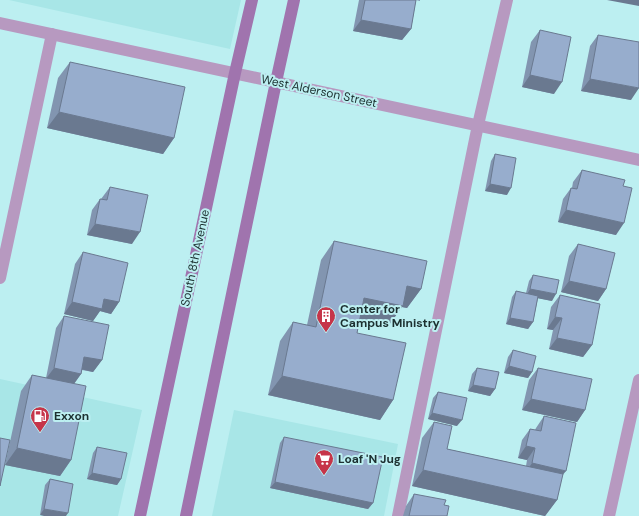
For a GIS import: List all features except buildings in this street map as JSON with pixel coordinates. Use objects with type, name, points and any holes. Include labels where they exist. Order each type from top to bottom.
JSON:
[{"type":"street","name":"South 8th Avenue","points":[[140,516],[252,0]]},
{"type":"street","points":[[186,516],[294,0]]},
{"type":"street","points":[[398,516],[478,125],[507,0]]},
{"type":"street","name":"West Alderson Street","points":[[0,23],[639,160]]},
{"type":"street","points":[[0,278],[52,34]]},
{"type":"street","points":[[609,516],[639,380]]},
{"type":"shaded area","points":[[9,0],[241,0],[230,49]]},
{"type":"shaded area","points":[[0,379],[142,410],[118,516],[0,516]]},
{"type":"shaded area","points":[[234,410],[398,444],[384,516],[212,516]]},
{"type":"place","name":"Center for Campus Ministry","points":[[326,333]]},
{"type":"place","name":"Exxon","points":[[40,433]]},
{"type":"place","name":"Loaf 'N Jug","points":[[324,476]]}]
